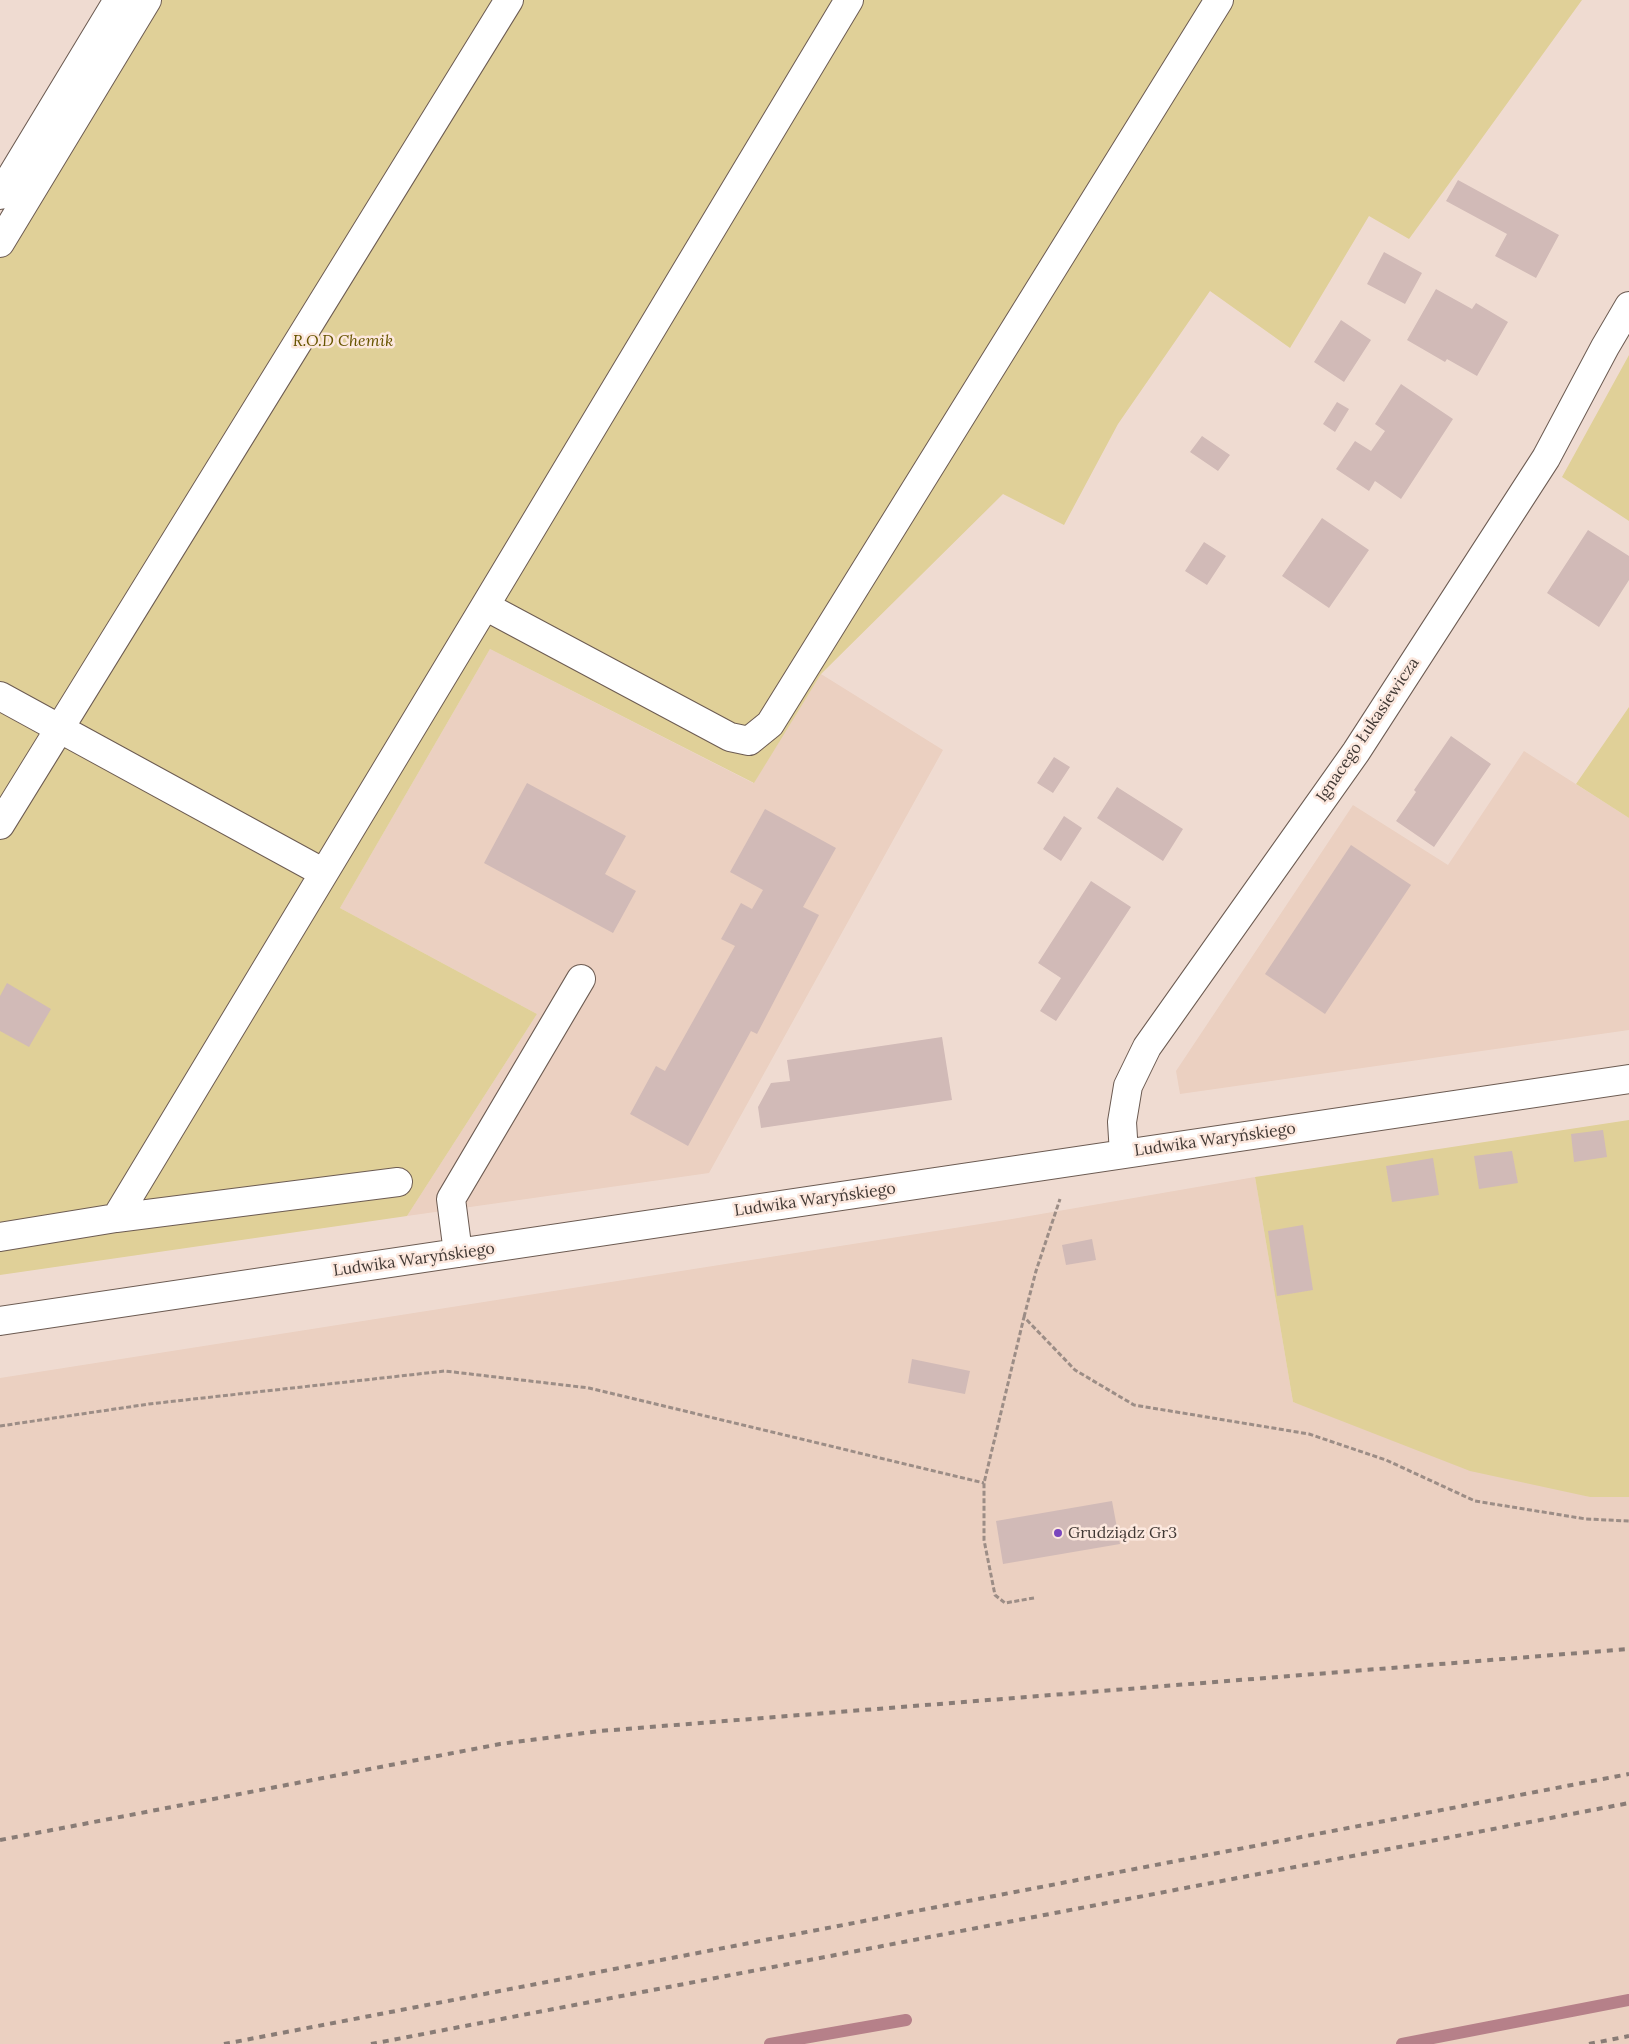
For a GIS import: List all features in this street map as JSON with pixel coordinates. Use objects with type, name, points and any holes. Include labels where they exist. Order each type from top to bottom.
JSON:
[{"type":"street","points":[[0,195],[118,0]]},
{"type":"street","points":[[0,243],[147,0]]},
{"type":"street","points":[[0,824],[509,0]]},
{"type":"street","points":[[116,1218],[849,0]]},
{"type":"street","points":[[485,606],[730,737],[748,741],[770,724],[1219,0]]},
{"type":"street","name":"Ignacego Łukasiewicza","points":[[1124,1154],[1122,1122],[1128,1086],[1147,1047],[1356,752],[1546,458],[1629,306]]},
{"type":"street","points":[[0,696],[324,873]]},
{"type":"street","points":[[458,1253],[451,1199],[581,979]]},
{"type":"street","name":"Ludwika Waryńskiego","points":[[0,1321],[1629,1079]]},
{"type":"street","points":[[0,1237],[116,1218],[398,1182]]},
{"type":"path","points":[[1034,1598],[1005,1603],[994,1595],[984,1540],[984,1482],[1036,1271],[1060,1202],[1058,1164]]},
{"type":"path","points":[[1024,1317],[1075,1370],[1134,1405],[1309,1434],[1386,1460],[1474,1501],[1586,1518],[1629,1521]]},
{"type":"path","points":[[0,1426],[149,1404],[445,1372],[589,1388],[984,1482]]},
{"type":"shaded area","points":[[490,649],[753,783],[821,674],[943,750],[709,1173],[407,1216],[537,1014],[340,908]]},
{"type":"shaded area","points":[[1524,751],[1629,818],[1629,1030],[1180,1094],[1176,1071],[1353,805],[1448,865]]},
{"type":"shaded area","points":[[1255,1177],[1293,1402],[1590,1497],[1629,1497],[1629,2044],[0,2044],[0,1378],[1012,1219]]},
{"type":"green space","name":"R.O.D Chemik","points":[[138,0],[1582,0],[1409,239],[1369,216],[1290,348],[1210,291],[1118,424],[1064,525],[1003,494],[821,674],[754,783],[490,649],[340,908],[537,1014],[407,1216],[0,1275],[0,228]]},
{"type":"green space","points":[[1629,355],[1629,521],[1562,477]]},
{"type":"green space","points":[[1629,707],[1629,818],[1576,784]]},
{"type":"green space","points":[[1629,1120],[1629,1497],[1590,1497],[1470,1471],[1293,1402],[1255,1177]]},
{"type":"building","points":[[1458,180],[1559,235],[1536,278],[1495,256],[1507,234],[1446,201]]},
{"type":"building","points":[[1384,252],[1422,273],[1405,304],[1367,284]]},
{"type":"building","points":[[1436,289],[1472,309],[1476,303],[1508,322],[1477,376],[1447,359],[1445,362],[1407,340]]},
{"type":"building","points":[[1341,320],[1371,340],[1344,382],[1314,362]]},
{"type":"building","points":[[1401,384],[1453,419],[1401,499],[1375,481],[1369,491],[1336,469],[1355,441],[1371,451],[1385,431],[1375,424]]},
{"type":"building","points":[[1337,402],[1349,409],[1335,432],[1323,424]]},
{"type":"building","points":[[1202,436],[1230,455],[1218,471],[1190,452]]},
{"type":"building","points":[[1322,518],[1369,550],[1329,608],[1282,576]]},
{"type":"building","points":[[1588,530],[1629,556],[1629,580],[1599,627],[1547,593]]},
{"type":"building","points":[[1204,542],[1226,556],[1207,585],[1185,571]]},
{"type":"building","points":[[1451,736],[1491,764],[1434,847],[1396,821],[1416,792],[1414,790]]},
{"type":"building","points":[[1054,757],[1070,767],[1053,793],[1037,783]]},
{"type":"building","points":[[527,783],[626,836],[605,874],[636,891],[613,933],[484,863]]},
{"type":"building","points":[[1117,787],[1183,829],[1163,861],[1097,818]]},
{"type":"building","points":[[765,809],[836,848],[803,907],[819,915],[757,1034],[751,1031],[688,1146],[630,1114],[656,1066],[665,1071],[735,946],[721,939],[741,903],[752,909],[763,890],[730,872]]},
{"type":"building","points":[[1064,816],[1082,828],[1061,861],[1043,849]]},
{"type":"building","points":[[1351,845],[1411,885],[1325,1014],[1265,974]]},
{"type":"building","points":[[1091,881],[1131,907],[1056,1021],[1040,1011],[1061,978],[1038,963]]},
{"type":"building","points":[[7,983],[51,1009],[29,1047],[0,1031],[0,996]]},
{"type":"building","points":[[942,1037],[952,1100],[761,1128],[758,1107],[771,1083],[790,1081],[787,1060]]},
{"type":"building","points":[[1603,1130],[1607,1157],[1574,1162],[1571,1134]]},
{"type":"building","points":[[1512,1151],[1518,1183],[1479,1189],[1474,1156]]},
{"type":"building","points":[[1433,1158],[1439,1195],[1392,1202],[1386,1166]]},
{"type":"building","points":[[1303,1225],[1313,1290],[1277,1296],[1268,1231]]},
{"type":"building","points":[[1092,1239],[1096,1260],[1066,1265],[1062,1245]]},
{"type":"building","points":[[912,1359],[970,1371],[965,1394],[908,1383]]},
{"type":"building","name":"Grudziądz Gr3","points":[[1112,1501],[1120,1544],[1003,1564],[996,1521]]},
{"type":"waterway","points":[[1402,2044],[1629,2000]]},
{"type":"waterway","points":[[770,2044],[906,2020]]},
{"type":"railway","points":[[0,1840],[500,1744],[600,1731],[1629,1649]]},
{"type":"railway","points":[[224,2044],[1629,1774]]},
{"type":"railway","points":[[371,2044],[1629,1803]]},
{"type":"railway","points":[[1589,2044],[1629,2036]]},
{"type":"place","name":"Grudziądz Gr3","points":[[1058,1533]]}]
